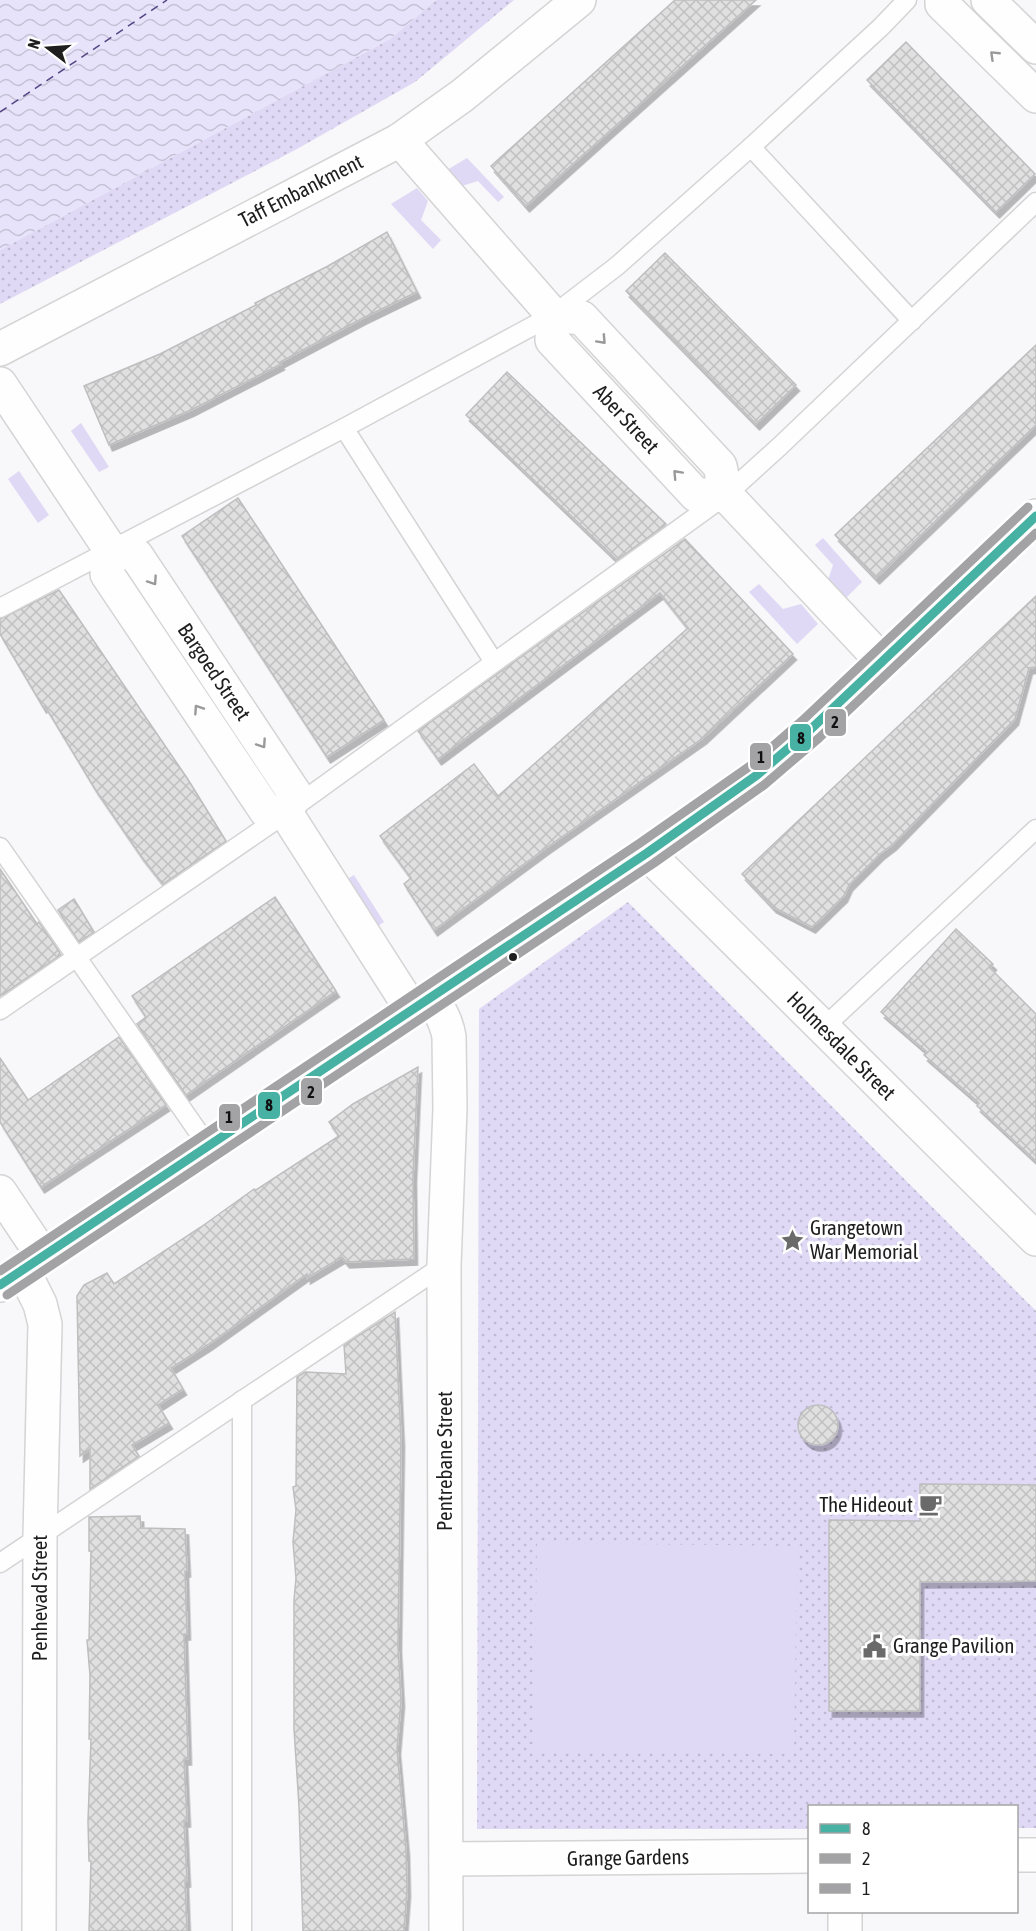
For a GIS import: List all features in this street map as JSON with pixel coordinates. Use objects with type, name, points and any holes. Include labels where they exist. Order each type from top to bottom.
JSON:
[{"type":"street","name":"Taff Embankment","points":[[0,349],[400,140],[463,95],[579,0]]},
{"type":"street","points":[[942,0],[942,4],[1036,96]]},
{"type":"street","points":[[988,0],[1036,47]]},
{"type":"street","points":[[400,140],[553,315]]},
{"type":"street","name":"Aber Street","points":[[553,315],[552,340],[696,495],[726,495]]},
{"type":"street","points":[[0,384],[110,549]]},
{"type":"street","points":[[726,495],[882,661]]},
{"type":"street","points":[[22,1270],[647,853],[757,775],[784,753],[1036,516]]},
{"type":"street","name":"Bargoed Street","points":[[110,549],[107,574],[266,812],[286,813]]},
{"type":"street","points":[[286,813],[322,872],[422,1003]]},
{"type":"street","name":"Holmesdale Street","points":[[647,853],[823,1028],[1030,1219]]},
{"type":"street","name":"Pentrebane Street","points":[[422,1003],[448,1028],[449,1037],[450,1108],[444,1265],[446,1931]]},
{"type":"street","name":"Penhevad Street","points":[[0,1192],[22,1270],[40,1304],[45,1324],[40,1536],[39,1931]]},
{"type":"street","points":[[1018,1855],[1036,1855]]},
{"type":"street","name":"Grange Gardens","points":[[446,1859],[808,1856]]},
{"type":"street","points":[[845,1913],[845,1931]]},
{"type":"lane","points":[[0,608],[344,428],[553,315],[617,266],[751,147],[907,0]]},
{"type":"lane","points":[[751,147],[912,321]]},
{"type":"lane","points":[[0,1010],[286,813],[726,495],[1036,202]]},
{"type":"lane","points":[[344,428],[494,662]]},
{"type":"lane","points":[[823,1028],[1036,829]]},
{"type":"lane","points":[[0,847],[208,1146]]},
{"type":"lane","points":[[0,1563],[444,1265]]},
{"type":"lane","points":[[242,1400],[242,1931]]},
{"type":"shaded area","points":[[436,0],[514,0],[415,82],[297,149],[0,304],[0,250],[390,39]]},
{"type":"shaded area","points":[[467,158],[504,197],[498,202],[478,181],[462,186],[447,170]]},
{"type":"shaded area","points":[[417,188],[428,201],[421,220],[441,240],[433,249],[391,204]]},
{"type":"shaded area","points":[[81,423],[109,467],[99,472],[71,431]]},
{"type":"shaded area","points":[[19,471],[49,515],[38,523],[8,479]]},
{"type":"shaded area","points":[[823,538],[862,582],[845,599],[828,580],[833,565],[815,545]]},
{"type":"shaded area","points":[[759,584],[783,609],[801,604],[818,624],[797,644],[749,592]]},
{"type":"shaded area","points":[[354,875],[384,922],[366,934],[335,887]]},
{"type":"shaded area","points":[[628,902],[1036,1311],[1036,1828],[1018,1828],[1018,1805],[808,1805],[808,1829],[477,1829],[479,1009]]},
{"type":"shaded area","points":[[537,1543],[797,1546],[794,1754],[534,1751]]},
{"type":"water","points":[[0,0],[436,0],[390,39],[0,250]]},
{"type":"building","points":[[675,0],[756,0],[526,206],[491,166]]},
{"type":"building","points":[[906,42],[1035,174],[996,212],[867,80]]},
{"type":"building","points":[[387,232],[417,292],[363,318],[280,362],[281,364],[191,410],[109,445],[84,386],[160,354],[256,305],[255,303],[328,266]]},
{"type":"building","points":[[665,253],[796,385],[756,424],[626,291]]},
{"type":"building","points":[[1036,345],[1036,425],[876,578],[835,535]]},
{"type":"building","points":[[507,372],[666,524],[617,560],[466,415]]},
{"type":"building","points":[[238,498],[384,720],[327,757],[182,536]]},
{"type":"building","points":[[685,539],[793,654],[703,738],[434,930],[404,884],[411,878],[380,836],[474,764],[498,796],[688,628],[660,593],[438,759],[418,731]]},
{"type":"building","points":[[59,590],[187,778],[226,841],[163,884],[95,789],[0,634],[0,619]]},
{"type":"building","points":[[1036,596],[1036,667],[1029,668],[1015,719],[893,844],[849,885],[844,896],[812,927],[773,907],[742,874]]},
{"type":"building","points":[[0,869],[37,924],[39,922],[60,953],[59,956],[0,996]]},
{"type":"building","points":[[275,897],[336,991],[186,1095],[137,1024],[146,1017],[132,996]]},
{"type":"building","points":[[74,899],[94,932],[79,942],[58,910]]},
{"type":"building","points":[[956,929],[993,964],[990,968],[1036,1014],[1036,1161],[977,1106],[979,1103],[924,1055],[927,1052],[881,1012]]},
{"type":"building","points":[[119,1037],[166,1105],[41,1187],[0,1122],[0,1058],[28,1100]]},
{"type":"building","points":[[418,1067],[413,1177],[414,1259],[346,1262],[342,1257],[307,1278],[307,1274],[209,1344],[171,1368],[183,1389],[158,1405],[169,1423],[132,1445],[139,1456],[90,1489],[90,1449],[80,1456],[77,1296],[84,1285],[107,1273],[114,1284],[254,1189],[256,1190],[339,1136],[329,1122],[353,1104]]},
{"type":"building","points":[[395,1312],[401,1441],[398,1646],[401,1701],[397,1749],[406,1850],[407,1891],[404,1931],[303,1931],[294,1729],[296,1578],[293,1542],[296,1510],[293,1487],[296,1486],[297,1377],[305,1372],[346,1374],[344,1345]]},
{"type":"building","points":[[818,1405],[826,1406],[832,1411],[837,1417],[837,1433],[832,1439],[826,1444],[818,1445],[810,1444],[804,1439],[799,1433],[798,1425],[799,1417],[804,1411],[810,1406]]},
{"type":"building","name":"Grange Pavilion","points":[[920,1484],[1036,1485],[1036,1581],[920,1582],[920,1711],[829,1711],[829,1520],[920,1521]]},
{"type":"building","points":[[140,1516],[141,1528],[185,1529],[187,1634],[184,1634],[188,1759],[184,1759],[187,1821],[184,1821],[187,1931],[89,1931],[91,1861],[89,1861],[88,1821],[91,1739],[89,1739],[90,1675],[87,1640],[89,1640],[91,1551],[89,1551],[89,1517]]},
{"type":"ferry route","points":[[0,112],[167,0]]},
{"type":"transit line","name":"1","points":[[0,1271],[640,843],[750,766],[803,720],[1028,507]]},
{"type":"transit line","name":"8","points":[[0,1285],[647,853],[757,775],[811,729],[1036,516]]},
{"type":"transit line","name":"2","points":[[7,1295],[654,863],[764,785],[819,738],[1036,533]]},
{"type":"place","name":"Grangetown War Memorial","points":[[792,1240]]},
{"type":"place","name":"The Hideout","points":[[931,1505]]},
{"type":"place","name":"Grange Pavilion","points":[[875,1646]]}]
